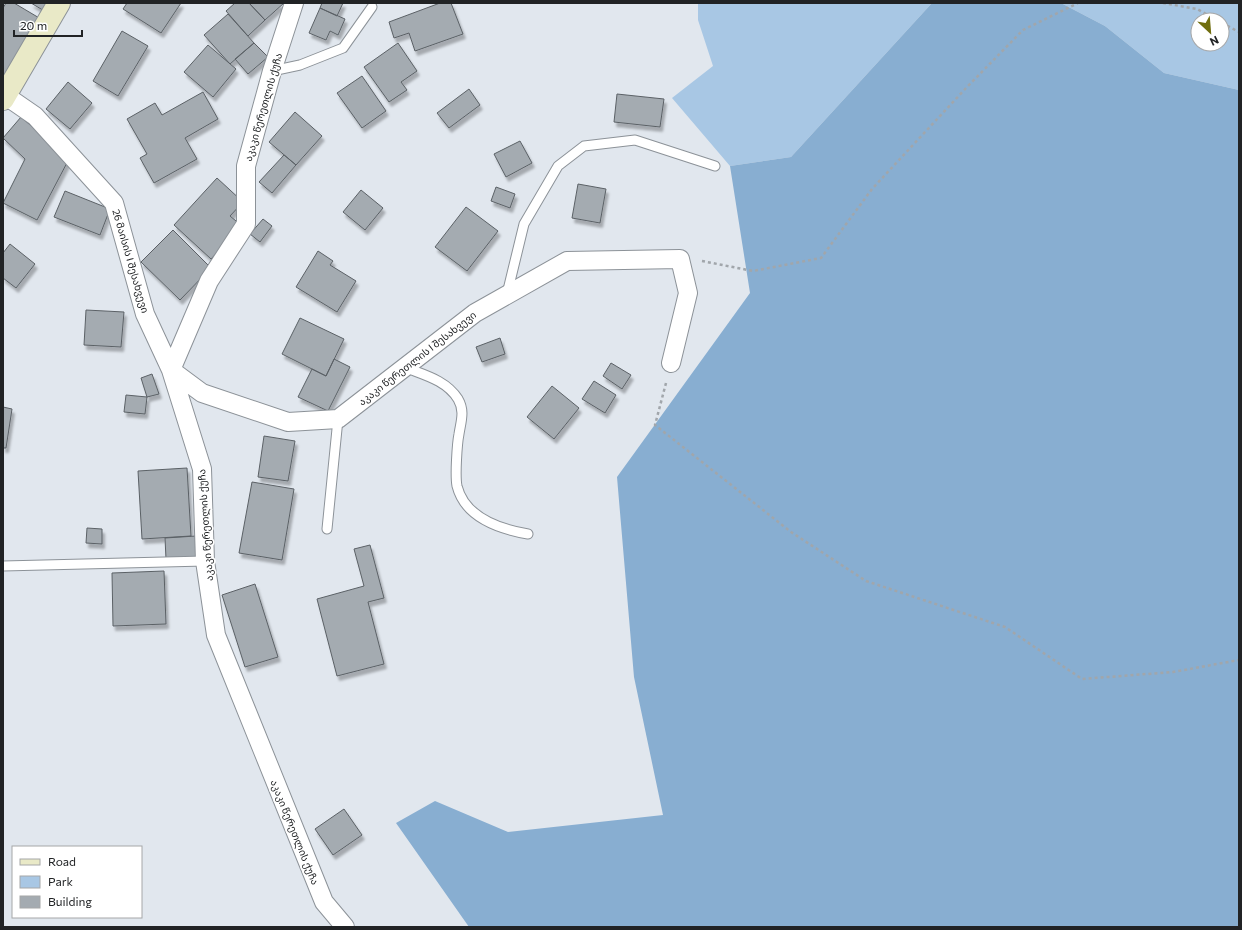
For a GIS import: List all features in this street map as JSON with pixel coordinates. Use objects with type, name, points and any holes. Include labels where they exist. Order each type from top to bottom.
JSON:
[{"type":"main road","points":[[4,98],[59,3]]},
{"type":"street","name":"აკაკი წერეთლის ქუჩა","points":[[294,3],[272,71],[246,166],[246,224],[209,282],[171,370],[202,469],[205,560],[216,636],[324,902],[345,927]]},
{"type":"street","name":"26 მაისის I შესახვევი","points":[[4,98],[35,116],[114,203],[145,314],[171,370]]},
{"type":"street","name":"აკაკი წერეთლის I შესახვევი","points":[[338,419],[474,312],[567,261],[680,259]]},
{"type":"street","points":[[671,363],[688,293],[680,259]]},
{"type":"street","points":[[171,370],[202,393],[288,422],[338,419]]},
{"type":"lane","points":[[272,71],[300,65],[343,48],[372,6]]},
{"type":"lane","points":[[506,295],[524,224],[558,166],[584,146],[635,140],[715,166]]},
{"type":"lane","points":[[404,367],[444,382],[458,399],[463,413],[459,435],[456,485],[464,502],[480,518],[492,524],[528,534]]},
{"type":"lane","points":[[327,529],[338,419]]},
{"type":"lane","points":[[3,566],[205,560]]},
{"type":"path","points":[[680,259],[708,262],[753,271],[821,258],[872,189],[966,87],[1023,30],[1078,3]]},
{"type":"path","points":[[1163,3],[1201,12]]},
{"type":"path","points":[[1230,27],[1239,32]]},
{"type":"path","points":[[671,363],[655,425],[791,532],[866,581],[1005,627],[1082,679],[1173,672],[1239,660]]},
{"type":"green space","points":[[698,3],[932,3],[791,157],[730,166],[672,98],[713,66],[698,20]]},
{"type":"green space","points":[[1061,3],[1239,3],[1239,90],[1164,73],[1105,26]]},
{"type":"shaded area","points":[[932,3],[1061,3],[1105,26],[1164,73],[1239,90],[1239,927],[469,927],[396,823],[435,801],[508,832],[663,815],[634,677],[617,477],[750,293],[730,166],[791,157]]},
{"type":"building","points":[[6,3],[14,3],[46,22],[3,89],[3,8]]},
{"type":"building","points":[[31,3],[52,3],[46,12]]},
{"type":"building","points":[[127,3],[181,3],[161,33],[123,9]]},
{"type":"building","points":[[235,3],[249,3],[265,20],[248,36],[226,11]]},
{"type":"building","points":[[249,3],[284,3],[265,20]]},
{"type":"building","points":[[322,3],[343,3],[337,16],[320,8]]},
{"type":"building","points":[[440,3],[451,3],[463,34],[415,51],[409,33],[394,38],[389,22]]},
{"type":"building","points":[[320,8],[345,19],[338,35],[330,31],[326,40],[309,33]]},
{"type":"building","points":[[228,14],[254,43],[230,64],[204,35]]},
{"type":"building","points":[[122,31],[148,46],[118,96],[93,81]]},
{"type":"building","points":[[254,43],[268,57],[248,74],[235,59]]},
{"type":"building","points":[[398,43],[417,71],[401,82],[407,90],[389,102],[364,67]]},
{"type":"building","points":[[208,45],[236,69],[213,97],[184,72]]},
{"type":"building","points":[[362,76],[386,111],[362,128],[337,93]]},
{"type":"building","points":[[68,82],[92,103],[70,129],[46,109]]},
{"type":"building","points":[[469,89],[480,105],[449,128],[437,113]]},
{"type":"building","points":[[203,92],[218,119],[185,138],[197,159],[154,183],[140,158],[147,154],[127,119],[155,103],[162,115]]},
{"type":"building","points":[[617,94],[664,99],[660,127],[614,122]]},
{"type":"building","points":[[295,112],[322,136],[296,165],[269,142]]},
{"type":"building","points":[[21,117],[69,159],[37,220],[3,203],[25,159],[3,138]]},
{"type":"building","points":[[520,141],[532,163],[506,177],[494,154]]},
{"type":"building","points":[[284,155],[296,165],[272,193],[259,182]]},
{"type":"building","points":[[217,178],[243,202],[230,216],[242,226],[211,259],[174,225]]},
{"type":"building","points":[[578,184],[606,189],[600,223],[572,218]]},
{"type":"building","points":[[496,187],[515,194],[510,208],[491,201]]},
{"type":"building","points":[[361,190],[383,208],[365,230],[343,212]]},
{"type":"building","points":[[65,191],[110,209],[100,235],[54,217]]},
{"type":"building","points":[[466,207],[498,231],[467,271],[435,247]]},
{"type":"building","points":[[263,219],[272,226],[260,242],[250,234]]},
{"type":"building","points":[[173,230],[211,268],[180,300],[141,262]]},
{"type":"building","points":[[10,244],[35,264],[16,288],[3,278],[3,253]]},
{"type":"building","points":[[318,251],[333,261],[330,265],[356,281],[337,312],[296,287]]},
{"type":"building","points":[[86,310],[124,312],[121,347],[84,345]]},
{"type":"building","points":[[300,318],[344,339],[326,376],[282,354]]},
{"type":"building","points":[[500,338],[505,354],[482,362],[476,347]]},
{"type":"building","points":[[334,359],[350,367],[328,411],[298,397],[312,369],[326,376]]},
{"type":"building","points":[[611,363],[631,375],[622,389],[603,376]]},
{"type":"building","points":[[152,374],[159,394],[147,397],[141,378]]},
{"type":"building","points":[[594,381],[616,395],[605,413],[582,399]]},
{"type":"building","points":[[552,386],[579,408],[554,439],[527,417]]},
{"type":"building","points":[[126,395],[147,397],[145,414],[124,412]]},
{"type":"building","points":[[3,407],[12,409],[6,448],[3,448]]},
{"type":"building","points":[[264,436],[295,441],[288,481],[258,477]]},
{"type":"building","points":[[187,468],[191,536],[142,539],[138,471]]},
{"type":"building","points":[[252,482],[294,489],[282,560],[239,553]]},
{"type":"building","points":[[87,528],[102,529],[102,544],[86,543]]},
{"type":"building","points":[[196,536],[198,557],[166,559],[165,538]]},
{"type":"building","points":[[370,545],[384,598],[368,602],[384,664],[337,676],[317,599],[364,586],[354,549]]},
{"type":"building","points":[[164,571],[166,624],[113,626],[112,573]]},
{"type":"building","points":[[255,584],[278,657],[245,667],[222,595]]},
{"type":"building","points":[[344,809],[362,835],[333,855],[315,829]]}]
